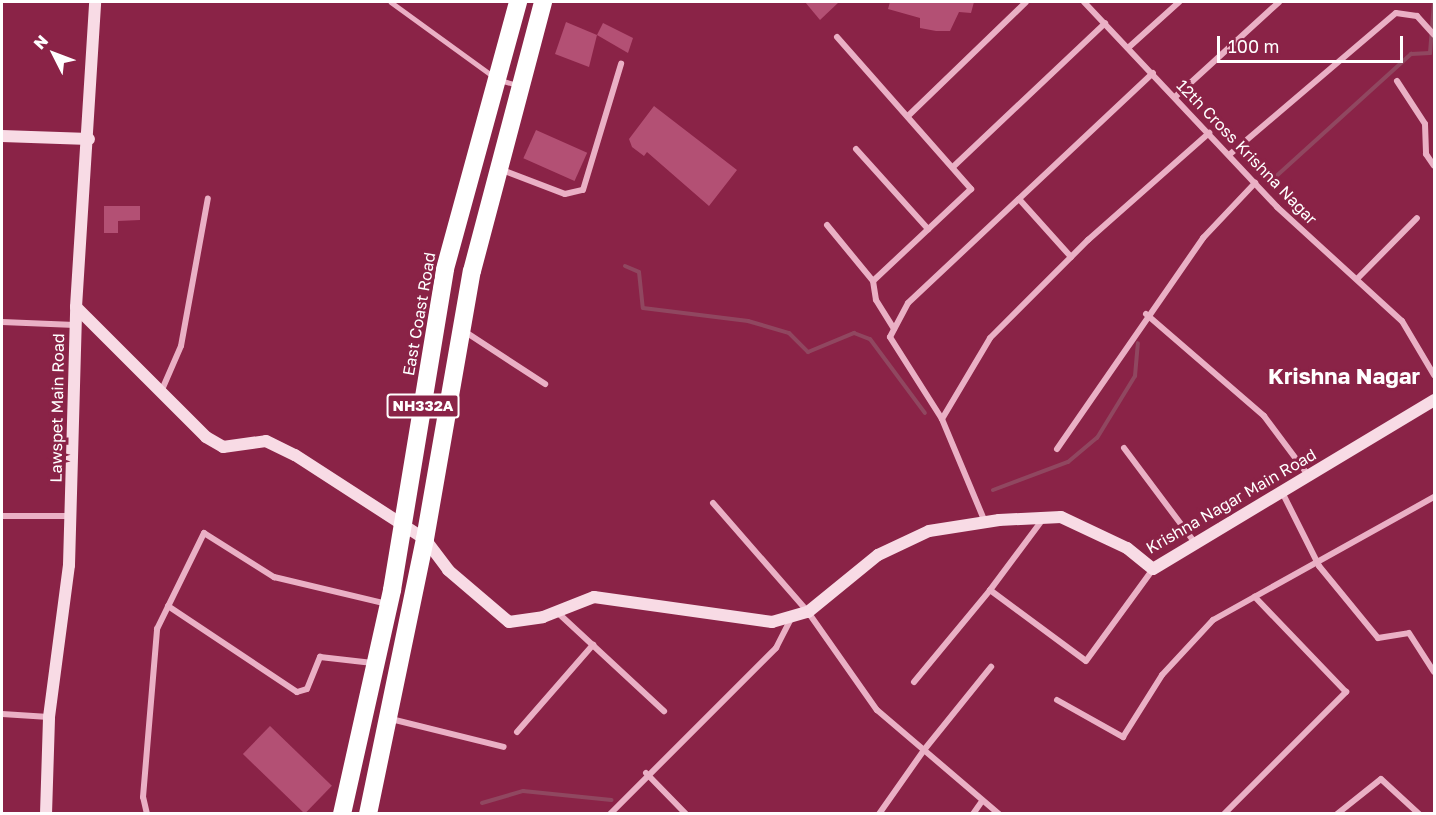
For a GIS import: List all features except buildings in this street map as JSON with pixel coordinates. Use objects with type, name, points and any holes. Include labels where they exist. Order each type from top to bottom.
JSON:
[{"type":"highway","name":"East Coast Road","points":[[342,813],[389,604],[445,268],[518,2]]},
{"type":"highway","name":"NH332A","points":[[368,813],[390,719],[425,539],[460,331],[498,169],[543,2]]},
{"type":"street","name":"Lawspet Main Road","points":[[46,813],[49,717],[72,516],[75,326],[89,139],[95,2]]},
{"type":"street","points":[[908,116],[1026,2]]},
{"type":"street","name":"12th Cross Krishna Nagar","points":[[1084,2],[1255,183],[1402,321],[1434,375]]},
{"type":"street","points":[[1128,48],[1179,2]]},
{"type":"street","points":[[1176,98],[1279,2]]},
{"type":"street","points":[[1229,155],[1396,13],[1417,16],[1434,35]]},
{"type":"street","points":[[954,166],[1105,23]]},
{"type":"street","points":[[837,37],[954,166],[971,189],[873,281]]},
{"type":"street","points":[[498,169],[565,194],[583,190],[621,64]]},
{"type":"street","points":[[985,522],[942,419],[890,337],[908,303],[1153,73]]},
{"type":"street","points":[[1397,81],[1425,124],[1426,154],[1434,166]]},
{"type":"street","points":[[942,419],[990,338],[1071,257],[1209,133]]},
{"type":"street","points":[[2,136],[89,139]]},
{"type":"street","points":[[856,149],[928,230]]},
{"type":"street","points":[[1057,449],[1146,314],[1203,238],[1255,183]]},
{"type":"street","points":[[161,392],[181,346],[208,198]]},
{"type":"street","points":[[1019,199],[1071,257]]},
{"type":"street","points":[[1358,278],[1417,218]]},
{"type":"street","points":[[827,225],[873,281],[876,300],[894,329]]},
{"type":"street","points":[[76,307],[206,437],[224,447],[266,441],[404,523],[425,539]]},
{"type":"street","points":[[1146,314],[1264,416],[1309,476]]},
{"type":"street","points":[[2,322],[75,326]]},
{"type":"street","points":[[460,331],[545,384]]},
{"type":"street","name":"Krishna Nagar Main Road","points":[[425,539],[448,570],[509,622],[556,612],[594,597],[772,622],[808,612],[878,555],[929,531],[985,522],[1061,517],[1118,544],[1153,569],[1434,400]]},
{"type":"street","points":[[1124,448],[1195,544]]},
{"type":"street","points":[[1282,492],[1319,566],[1377,638],[1409,633],[1434,672]]},
{"type":"street","points":[[1057,700],[1123,736],[1162,675],[1213,620],[1319,566],[1434,497]]},
{"type":"street","points":[[713,503],[808,612],[877,710],[999,813]]},
{"type":"street","points":[[2,516],[72,516]]},
{"type":"street","points":[[914,682],[990,590],[1044,517]]},
{"type":"street","points":[[147,813],[143,797],[157,629],[204,533],[274,577],[389,604]]},
{"type":"street","points":[[990,590],[1086,660],[1153,569]]},
{"type":"street","points":[[1224,813],[1346,692],[1255,597]]},
{"type":"street","points":[[168,606],[297,692],[307,689],[320,657],[376,663]]},
{"type":"street","points":[[556,612],[664,711]]},
{"type":"street","points":[[610,813],[646,773],[776,648],[792,617]]},
{"type":"street","points":[[517,732],[593,645]]},
{"type":"street","points":[[879,813],[924,750],[991,667]]},
{"type":"street","points":[[2,714],[49,717]]},
{"type":"street","points":[[390,719],[504,747]]},
{"type":"street","points":[[646,773],[686,813]]},
{"type":"street","points":[[1337,813],[1382,779],[1419,813]]},
{"type":"street","points":[[973,813],[982,801]]},
{"type":"lane","points":[[391,2],[496,79],[521,85]]},
{"type":"waterway","points":[[1272,180],[1411,54],[1430,53],[1434,2]]},
{"type":"waterway","points":[[625,266],[639,272],[643,308],[748,321],[789,333],[808,352],[854,333],[870,339],[925,413]]},
{"type":"waterway","points":[[993,490],[1068,462],[1097,438],[1135,376],[1138,343]]},
{"type":"waterway","points":[[482,803],[523,791],[612,800]]},
{"type":"district","name":"Krishna Nagar","points":[[1344,376]]}]
